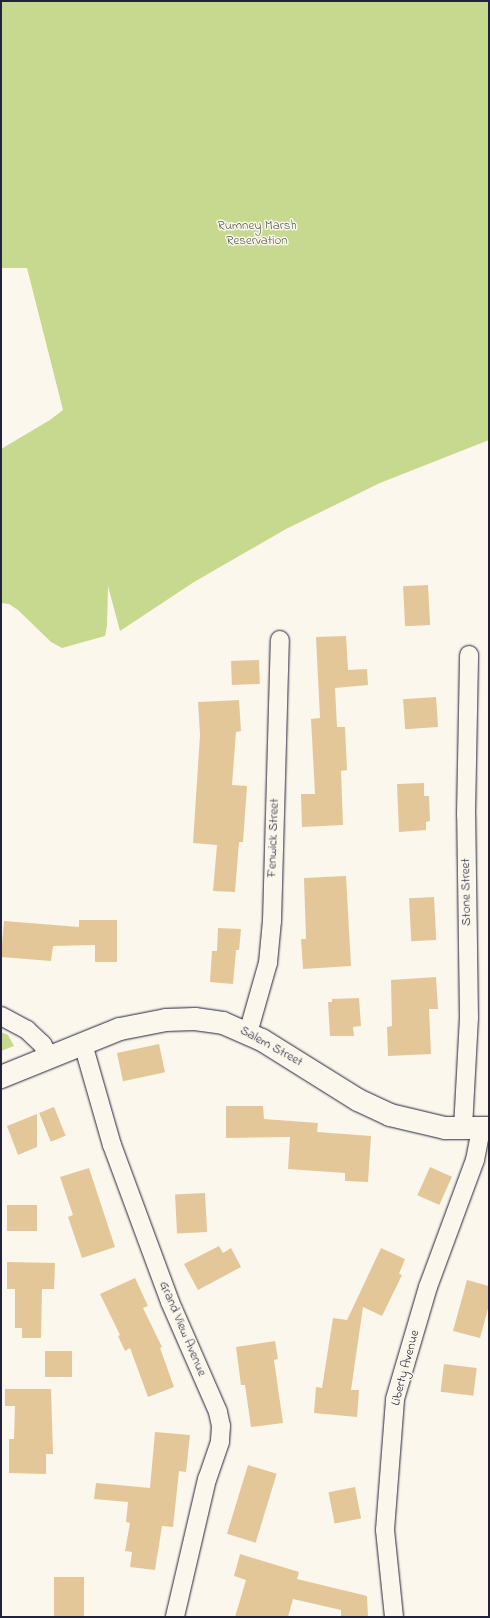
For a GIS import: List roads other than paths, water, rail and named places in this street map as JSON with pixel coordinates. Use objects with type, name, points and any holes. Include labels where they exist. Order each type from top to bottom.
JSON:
[{"type":"main road","name":"Salem Street","points":[[1,1077],[120,1029],[166,1020],[208,1021],[223,1023],[248,1033],[276,1047],[353,1097],[373,1108],[407,1121],[445,1128],[478,1128]]},
{"type":"street","name":"Fenwick Street","points":[[248,1033],[268,963],[272,921],[280,640]]},
{"type":"street","name":"Stone Street","points":[[469,655],[466,816],[469,1018],[478,1128]]},
{"type":"street","points":[[1,1016],[27,1030],[42,1044],[50,1058]]},
{"type":"street","name":"Grand View Avenue","points":[[83,1044],[112,1145],[170,1302],[218,1412],[221,1426],[220,1442],[207,1479],[175,1617]]},
{"type":"street","name":"Liberty Avenue","points":[[394,1617],[385,1530],[395,1399],[428,1287],[476,1160],[478,1128]]},
{"type":"park label","name":"Rumney Marsh Reservation","points":[[257,234]]}]
